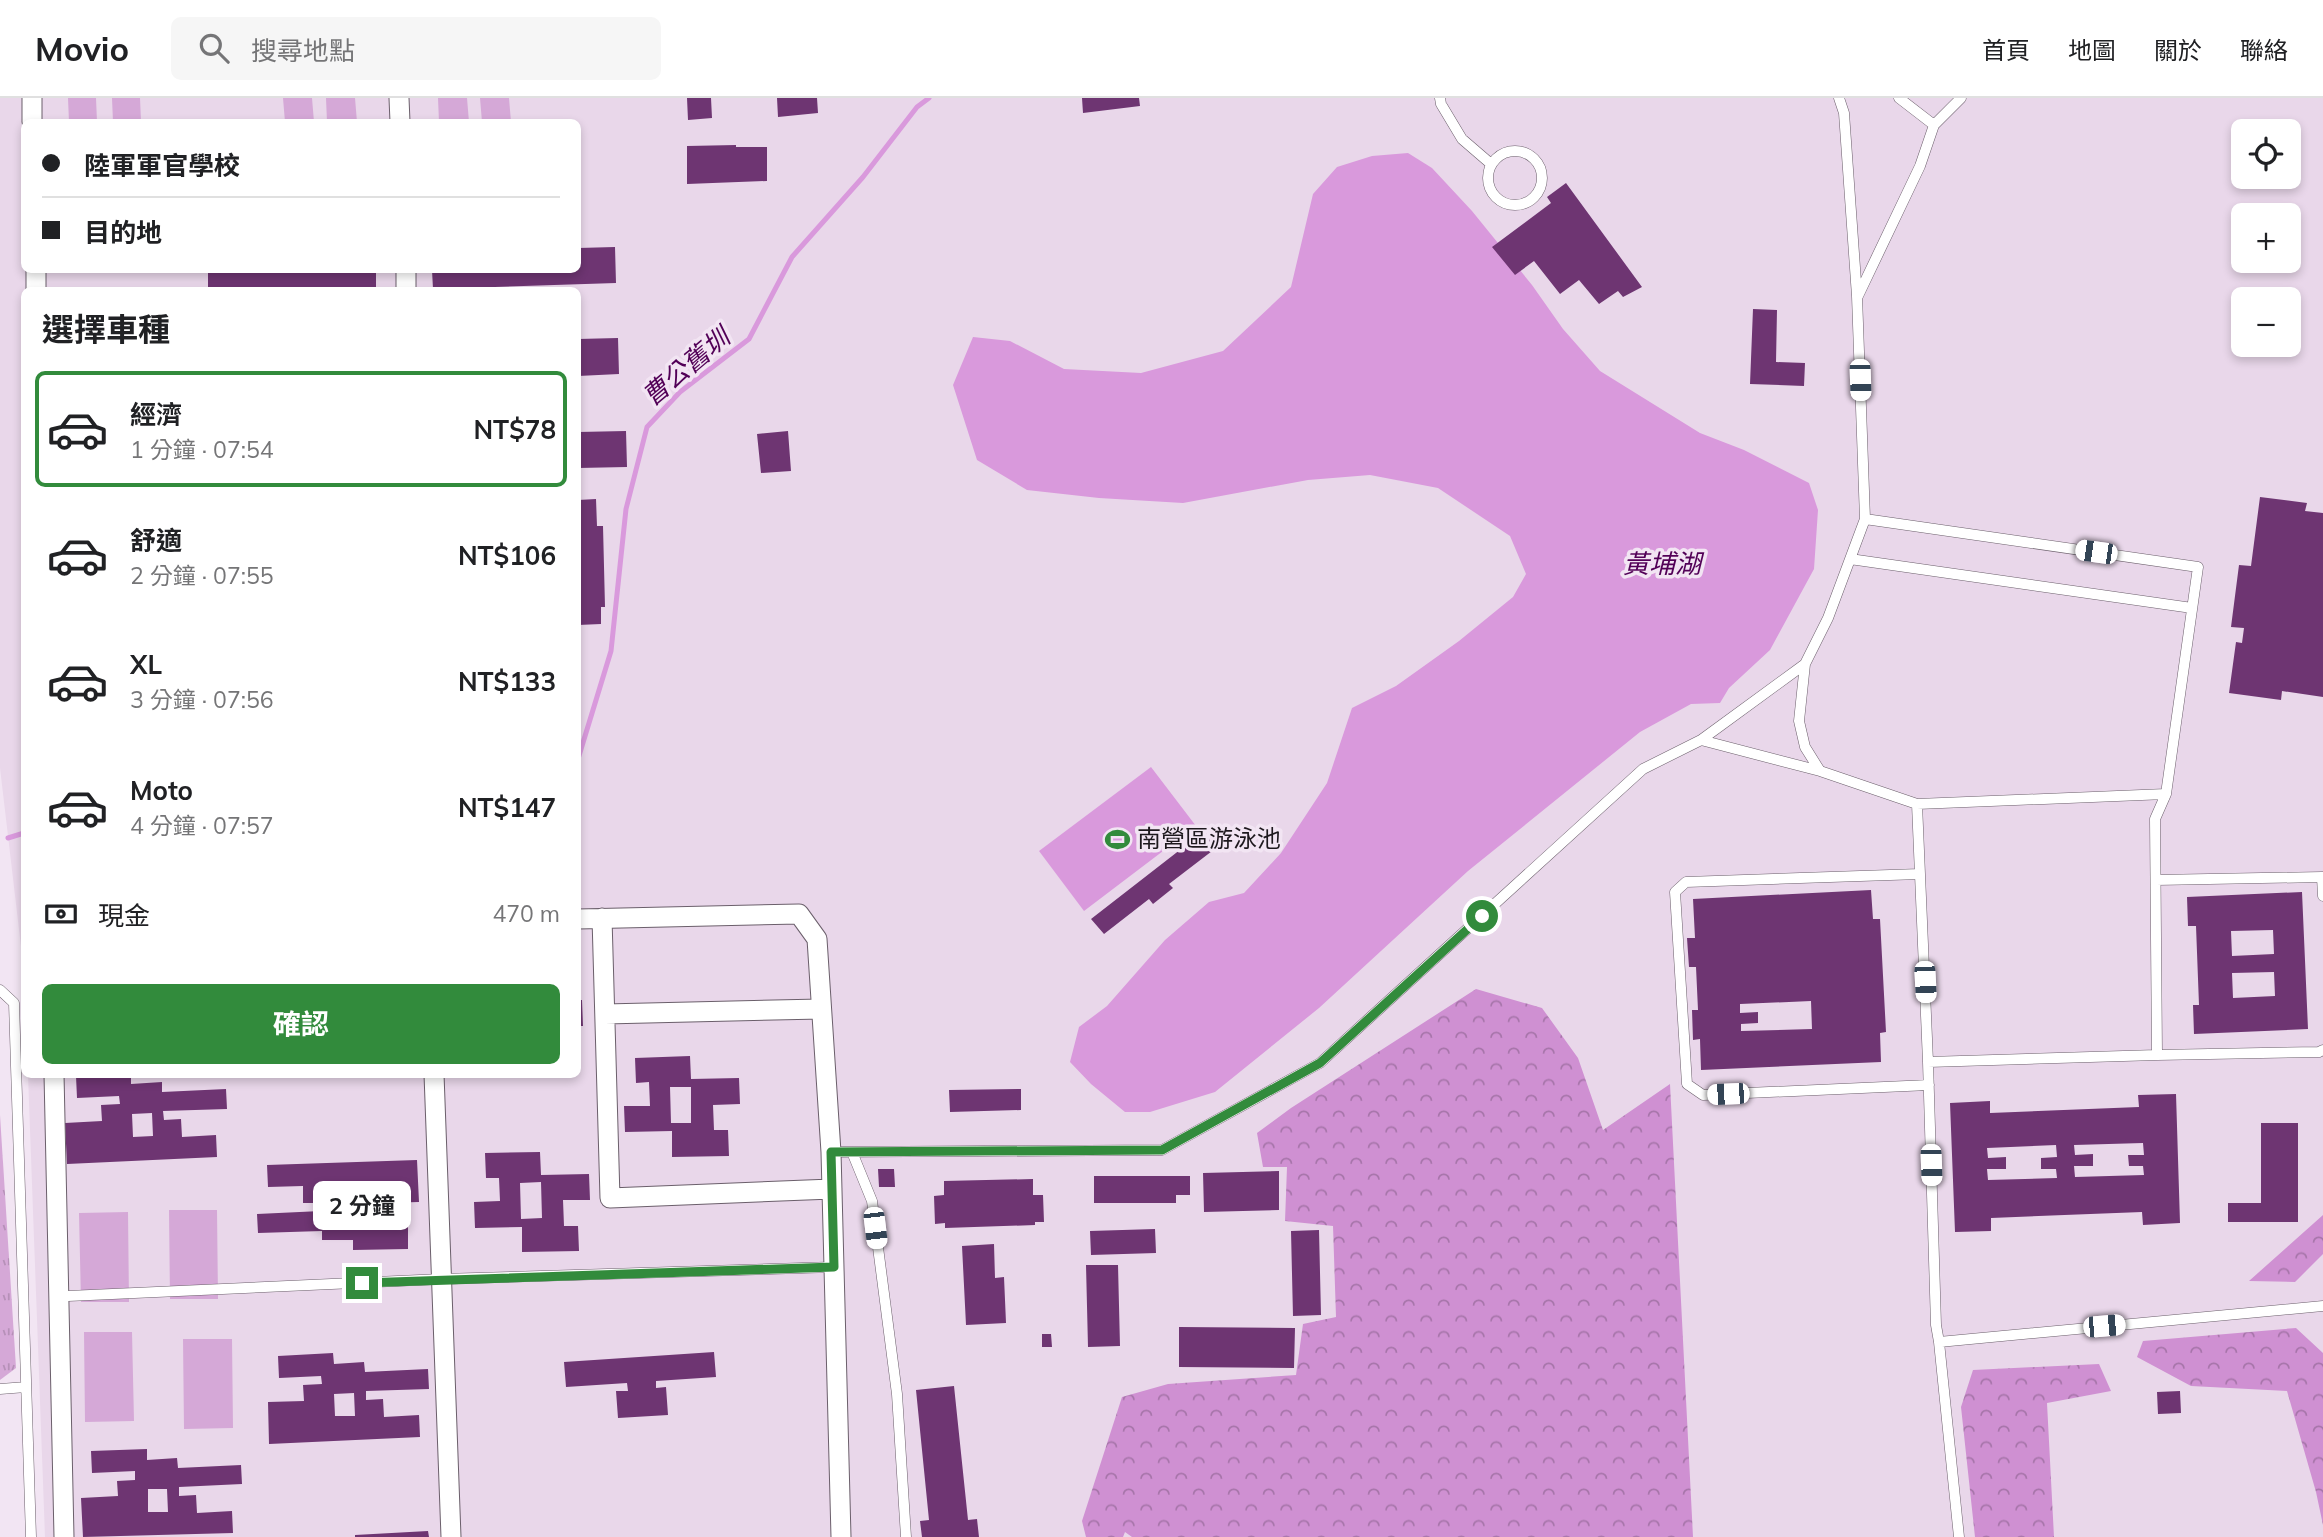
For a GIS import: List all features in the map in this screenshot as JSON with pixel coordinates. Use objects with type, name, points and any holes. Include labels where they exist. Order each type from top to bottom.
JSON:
[{"type":"street","points":[[32,98],[32,119]]},
{"type":"street","points":[[400,98],[400,119]]},
{"type":"street","points":[[581,919],[799,914],[817,939],[831,1152],[841,1537]]},
{"type":"street","points":[[602,918],[610,1198],[832,1189]]},
{"type":"street","points":[[606,1014],[821,1009]]},
{"type":"street","points":[[54,1078],[64,1537]]},
{"type":"street","points":[[435,1078],[451,1537]]},
{"type":"lane","points":[[1440,98],[1462,139],[1491,164]]},
{"type":"lane","points":[[1820,771],[1805,747],[1800,721],[1805,664],[1828,618],[1865,519],[1857,296],[1844,113],[1839,98]]},
{"type":"lane","points":[[1899,98],[1934,125]]},
{"type":"lane","points":[[1857,296],[1920,166],[1934,125],[1961,98]]},
{"type":"lane","points":[[1521,151],[1529,155],[1540,167],[1542,185],[1538,193],[1524,204],[1505,204],[1497,199],[1487,183],[1491,164],[1504,153],[1521,151]]},
{"type":"lane","points":[[1865,519],[2198,567],[2166,794],[2155,819],[2157,1055]]},
{"type":"lane","points":[[1850,559],[2192,608]]},
{"type":"lane","points":[[831,1152],[1162,1150],[1171,1146],[1320,1063],[1643,769],[1701,740],[1805,664]]},
{"type":"lane","points":[[1701,740],[1820,771],[1917,804],[2166,794]]},
{"type":"lane","points":[[1917,804],[1936,1325],[1959,1537]]},
{"type":"lane","points":[[1920,874],[1686,882],[1675,892],[1687,1084],[1703,1095],[1929,1085]]},
{"type":"lane","points":[[2156,880],[2322,877],[2323,896]]},
{"type":"lane","points":[[0,990],[14,1003],[31,1537]]},
{"type":"lane","points":[[1928,1062],[2323,1050]]},
{"type":"lane","points":[[852,1152],[872,1201],[897,1394],[906,1537]]},
{"type":"lane","points":[[68,1296],[442,1279],[834,1267]]},
{"type":"lane","points":[[1939,1342],[2323,1306]]},
{"type":"lane","points":[[0,1389],[26,1387]]},
{"type":"shaded area","points":[[0,98],[2323,98],[2323,1537],[45,1537],[28,1078],[581,1078],[581,287],[21,287],[21,946],[0,768]]},
{"type":"green space","points":[[68,98],[96,98],[97,119],[69,119]]},
{"type":"green space","points":[[112,98],[140,98],[141,119],[113,119]]},
{"type":"green space","points":[[283,98],[312,98],[314,119],[285,119]]},
{"type":"green space","points":[[326,98],[355,98],[357,119],[327,119]]},
{"type":"green space","points":[[438,98],[467,98],[469,119],[439,119]]},
{"type":"green space","points":[[480,98],[509,98],[511,119],[482,119]]},
{"type":"green space","points":[[1476,989],[1542,1008],[1578,1058],[1603,1130],[1670,1084],[1693,1537],[1132,1537],[1125,1532],[1123,1537],[1086,1537],[1082,1521],[1122,1397],[1168,1384],[1296,1375],[1303,1324],[1336,1317],[1333,1226],[1285,1221],[1287,1167],[1263,1167],[1257,1133],[1291,1108]]},
{"type":"green space","points":[[0,1115],[16,1368],[0,1380]]},
{"type":"green space","points":[[169,1210],[217,1210],[218,1299],[170,1299]]},
{"type":"green space","points":[[128,1212],[129,1302],[81,1302],[79,1213]]},
{"type":"green space","points":[[2323,1215],[2323,1254],[2295,1282],[2249,1281]]},
{"type":"green space","points":[[2296,1328],[2323,1353],[2323,1525],[2287,1391],[2191,1386],[2137,1357],[2143,1341]]},
{"type":"green space","points":[[84,1332],[132,1332],[134,1421],[85,1422]]},
{"type":"green space","points":[[183,1339],[232,1339],[233,1428],[184,1429]]},
{"type":"green space","points":[[2099,1364],[2111,1391],[2047,1403],[2054,1537],[1975,1537],[1961,1407],[1973,1370]]},
{"type":"water","name":"黃埔湖","points":[[1408,153],[1432,168],[1472,211],[1532,285],[1563,329],[1600,371],[1700,433],[1744,450],[1809,483],[1818,510],[1814,569],[1770,650],[1729,688],[1720,703],[1691,704],[1640,732],[1468,871],[1319,1008],[1215,1092],[1150,1112],[1125,1112],[1091,1084],[1070,1062],[1079,1027],[1107,1006],[1165,940],[1209,902],[1244,893],[1281,853],[1327,783],[1352,708],[1396,686],[1459,641],[1513,597],[1526,574],[1510,536],[1438,488],[1370,475],[1308,480],[1183,503],[1027,490],[977,460],[953,385],[973,337],[1010,341],[1064,369],[1141,373],[1223,351],[1291,287],[1313,194],[1337,167],[1372,156]]},
{"type":"water","name":"南營區游泳池","points":[[1151,767],[1196,826],[1084,911],[1039,851]]},
{"type":"building","points":[[687,98],[711,98],[712,118],[688,120]]},
{"type":"building","points":[[777,98],[817,98],[818,113],[778,117]]},
{"type":"building","points":[[1082,98],[1139,98],[1140,106],[1083,113]]},
{"type":"building","points":[[687,146],[767,147],[767,181],[687,184]]},
{"type":"building","points":[[1566,183],[1642,287],[1623,297],[1618,291],[1599,304],[1579,280],[1560,294],[1534,261],[1515,275],[1492,247],[1551,203],[1547,197]]},
{"type":"building","points":[[615,247],[616,283],[433,287],[432,273],[581,273],[581,248]]},
{"type":"building","points":[[208,273],[376,273],[376,287],[208,287]]},
{"type":"building","points":[[1753,309],[1777,310],[1776,362],[1805,363],[1804,386],[1750,384]]},
{"type":"building","points":[[618,338],[619,374],[581,376],[581,339]]},
{"type":"building","points":[[626,431],[627,467],[581,468],[581,432]]},
{"type":"building","points":[[788,431],[791,471],[761,473],[757,434]]},
{"type":"building","points":[[2260,497],[2307,503],[2305,511],[2323,513],[2323,697],[2282,691],[2281,700],[2229,693],[2236,642],[2242,643],[2244,628],[2231,627],[2239,565],[2251,566]]},
{"type":"building","points":[[596,499],[597,526],[603,526],[605,607],[601,607],[601,624],[581,625],[581,500]]},
{"type":"building","points":[[1203,832],[1216,848],[1169,884],[1173,888],[1153,904],[1149,899],[1104,934],[1091,919]]},
{"type":"building","points":[[1871,890],[1873,919],[1880,919],[1886,1032],[1880,1033],[1881,1062],[1701,1070],[1700,1039],[1693,1040],[1692,1010],[1698,1010],[1696,967],[1689,967],[1687,938],[1695,938],[1693,899]],"holes":[[[1811,1001],[1812,1029],[1741,1031],[1741,1024],[1758,1023],[1758,1012],[1740,1013],[1740,1004]]]},
{"type":"building","points":[[2302,892],[2308,1029],[2194,1034],[2193,1005],[2199,1005],[2196,926],[2188,926],[2187,897]],"holes":[[[2273,930],[2274,954],[2232,956],[2231,931]],[[2274,972],[2275,996],[2233,998],[2232,973]]]},
{"type":"building","points":[[581,1000],[582,1000],[581,1026]]},
{"type":"building","points":[[690,1056],[691,1079],[739,1078],[740,1104],[713,1105],[714,1130],[728,1130],[729,1156],[672,1157],[672,1131],[625,1132],[624,1106],[650,1106],[649,1082],[636,1083],[635,1058]],"holes":[[[670,1087],[691,1087],[691,1123],[671,1123]]]},
{"type":"building","points":[[76,1078],[131,1078],[131,1084],[162,1082],[162,1092],[226,1089],[227,1109],[163,1111],[164,1120],[181,1119],[182,1137],[216,1135],[217,1157],[67,1164],[65,1123],[102,1121],[101,1105],[120,1104],[119,1096],[77,1098]],"holes":[[[152,1113],[153,1136],[133,1137],[132,1114]]]},
{"type":"building","points":[[1021,1089],[1021,1110],[950,1112],[949,1090]]},
{"type":"building","points":[[2176,1094],[2180,1223],[2143,1225],[2142,1212],[1991,1218],[1991,1231],[1955,1232],[1950,1103],[1990,1101],[1990,1113],[2139,1107],[2138,1095]],"holes":[[[2143,1143],[2144,1155],[2128,1155],[2129,1166],[2143,1166],[2144,1175],[2075,1177],[2074,1166],[2093,1166],[2093,1154],[2075,1155],[2074,1145]],[[2056,1145],[2057,1157],[2041,1158],[2041,1169],[2056,1169],[2057,1178],[1988,1180],[1987,1169],[2006,1169],[2006,1157],[1988,1158],[1987,1148]]]},
{"type":"building","points":[[2261,1123],[2298,1123],[2298,1222],[2228,1222],[2228,1203],[2261,1203]]},
{"type":"building","points":[[540,1152],[541,1175],[589,1174],[590,1200],[563,1200],[564,1226],[578,1226],[579,1251],[522,1252],[522,1227],[475,1228],[474,1202],[500,1201],[499,1178],[486,1178],[485,1153]],"holes":[[[541,1182],[542,1218],[521,1219],[520,1183]]]},
{"type":"building","points":[[417,1160],[419,1202],[382,1203],[383,1219],[365,1219],[365,1228],[408,1226],[408,1249],[353,1250],[353,1240],[322,1240],[322,1231],[258,1233],[257,1214],[321,1211],[321,1203],[303,1203],[303,1186],[268,1187],[267,1165]],"holes":[[[332,1187],[352,1187],[352,1210],[333,1210]]]},
{"type":"building","points":[[878,1169],[894,1169],[895,1187],[879,1187]]},
{"type":"building","points":[[1279,1171],[1279,1210],[1204,1212],[1203,1173]]},
{"type":"building","points":[[1094,1176],[1190,1176],[1190,1195],[1176,1195],[1176,1203],[1094,1203]]},
{"type":"building","points":[[1033,1179],[1033,1195],[1043,1195],[1044,1222],[1035,1222],[1035,1225],[945,1228],[945,1223],[935,1224],[934,1196],[944,1195],[944,1181]]},
{"type":"building","points":[[1155,1229],[1156,1253],[1091,1255],[1090,1231]]},
{"type":"building","points":[[1319,1230],[1321,1315],[1293,1316],[1291,1231]]},
{"type":"building","points":[[994,1244],[995,1278],[1004,1277],[1006,1323],[966,1325],[962,1246]]},
{"type":"building","points":[[1086,1265],[1118,1265],[1120,1346],[1088,1347]]},
{"type":"building","points":[[1179,1327],[1295,1328],[1294,1368],[1179,1367]]},
{"type":"building","points":[[1042,1334],[1051,1334],[1052,1347],[1042,1347]]},
{"type":"building","points":[[714,1352],[716,1377],[656,1381],[656,1388],[666,1387],[668,1415],[618,1418],[616,1391],[628,1391],[627,1383],[566,1387],[564,1362]]},
{"type":"building","points":[[333,1353],[334,1364],[364,1362],[365,1372],[428,1369],[429,1389],[366,1391],[366,1400],[383,1399],[384,1417],[419,1415],[420,1437],[269,1444],[268,1402],[304,1401],[303,1385],[322,1384],[321,1376],[279,1378],[278,1356]],"holes":[[[354,1393],[355,1416],[335,1416],[334,1394]]]},
{"type":"building","points":[[954,1386],[968,1520],[977,1519],[979,1537],[922,1537],[920,1521],[929,1520],[916,1390]]},
{"type":"building","points":[[2180,1391],[2181,1413],[2158,1414],[2157,1392]]},
{"type":"building","points":[[147,1449],[147,1460],[177,1458],[178,1468],[241,1465],[242,1484],[179,1487],[179,1496],[196,1495],[197,1513],[232,1511],[233,1533],[83,1537],[81,1498],[118,1496],[117,1481],[135,1480],[135,1471],[92,1473],[91,1451]],"holes":[[[148,1489],[167,1489],[168,1512],[148,1512]]]},
{"type":"building","points":[[428,1531],[429,1537],[355,1537],[355,1535]]},
{"type":"waterway","name":"曹公舊圳","points":[[581,749],[611,651],[626,509],[647,427],[680,392],[749,339],[792,257],[863,177],[917,107],[929,98]]},
{"type":"waterway","name":"曹公舊圳","points":[[8,838],[21,834]]},
{"type":"place","name":"南營區游泳池","points":[[1117,839]]},
{"type":"route","points":[[362,1283],[834,1267],[831,1152],[1162,1150],[1320,1063],[1482,916]]}]
